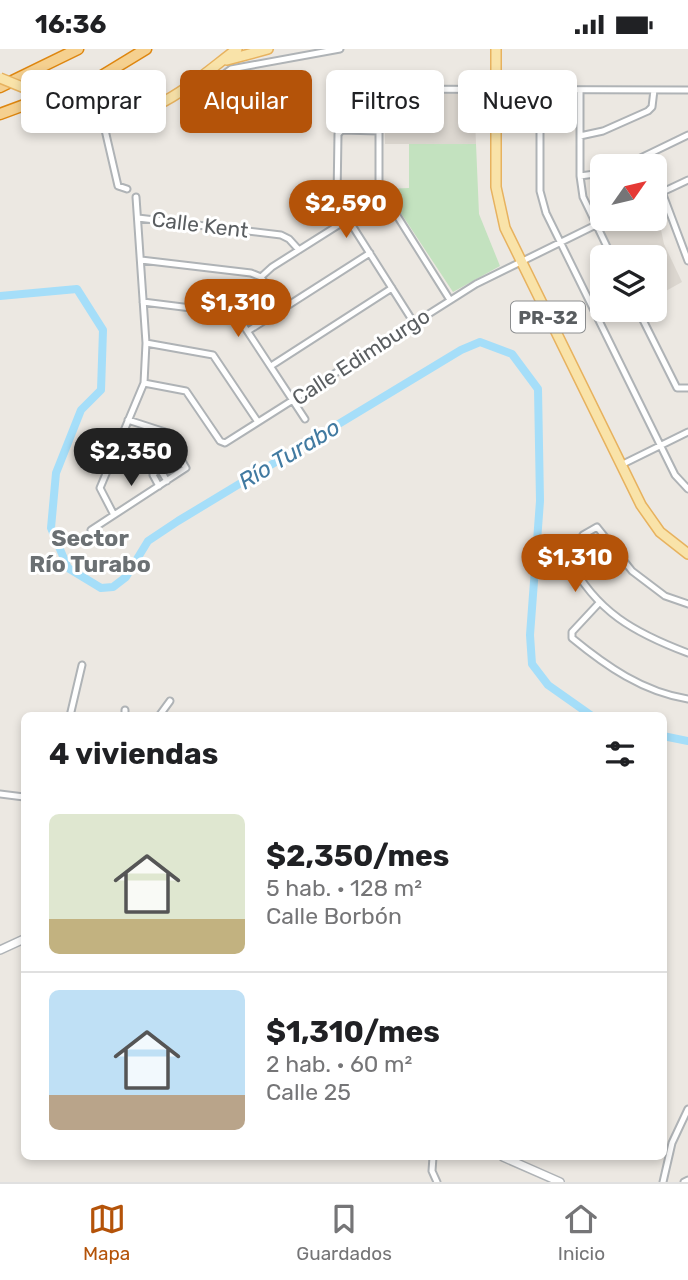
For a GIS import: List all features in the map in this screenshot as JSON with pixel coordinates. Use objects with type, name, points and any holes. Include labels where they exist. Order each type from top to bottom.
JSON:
[{"type":"highway","points":[[0,87],[78,49]]},
{"type":"highway","points":[[0,114],[100,77],[146,49]]},
{"type":"main road","points":[[166,99],[237,49]]},
{"type":"main road","points":[[216,65],[268,49]]},
{"type":"main road","name":"PR-32","points":[[498,49],[498,70]]},
{"type":"main road","points":[[0,78],[21,87]]},
{"type":"main road","name":"PR-32","points":[[498,133],[497,194],[505,228],[651,520],[688,554]]},
{"type":"main road","name":"PR-32","points":[[623,464],[655,519],[688,548]]},
{"type":"street","points":[[286,49],[286,57]]},
{"type":"street","points":[[230,70],[286,57],[341,49]]},
{"type":"street","points":[[590,212],[583,197],[580,176],[580,90],[688,90]]},
{"type":"street","points":[[580,136],[603,131],[648,111],[652,107],[654,90]]},
{"type":"street","points":[[106,133],[118,185],[127,190]]},
{"type":"street","points":[[341,133],[338,139],[337,198],[414,323]]},
{"type":"street","points":[[379,133],[382,194],[450,300]]},
{"type":"street","points":[[540,133],[540,191],[546,213],[661,446],[676,475],[688,489]]},
{"type":"street","points":[[649,154],[688,135]]},
{"type":"street","points":[[580,176],[590,175]]},
{"type":"street","points":[[667,190],[688,180]]},
{"type":"street","points":[[114,515],[100,488],[144,383],[146,343],[136,197]]},
{"type":"street","points":[[667,205],[688,261]]},
{"type":"street","name":"Calle Kent","points":[[138,218],[281,235],[299,250]]},
{"type":"street","points":[[261,277],[348,219]]},
{"type":"street","name":"Calle Edimburgo","points":[[144,383],[186,391],[220,441],[228,442],[450,300],[495,274],[590,228]]},
{"type":"street","points":[[248,331],[370,253]]},
{"type":"street","points":[[141,260],[251,273],[261,277],[282,309]]},
{"type":"street","points":[[271,366],[392,288]]},
{"type":"street","points":[[143,302],[231,313],[248,331],[305,419]]},
{"type":"street","points":[[644,322],[677,388],[688,388]]},
{"type":"street","points":[[146,343],[213,355],[258,422]]},
{"type":"street","points":[[91,530],[186,468],[164,432],[128,420]]},
{"type":"street","points":[[623,464],[688,432]]},
{"type":"street","points":[[159,486],[153,475],[156,471],[160,471],[167,481]]},
{"type":"street","points":[[688,604],[665,596],[632,571],[597,527],[583,535],[569,559],[577,576],[599,603],[642,635],[688,653]]},
{"type":"street","points":[[599,603],[572,632],[572,638],[606,666],[643,685],[688,699]]},
{"type":"street","points":[[71,712],[82,665]]},
{"type":"street","points":[[162,712],[170,701]]},
{"type":"street","points":[[0,794],[21,797]]},
{"type":"street","points":[[0,950],[21,940]]},
{"type":"street","points":[[663,1182],[673,1143],[688,1109]]},
{"type":"street","points":[[433,1160],[432,1171],[438,1182]]},
{"type":"street","points":[[510,1160],[560,1182]]},
{"type":"shaded area","points":[[444,93],[458,93],[458,133],[476,133],[476,144],[385,144],[385,133],[444,133]]},
{"type":"shaded area","points":[[603,231],[661,231],[664,245],[610,245]]},
{"type":"shaded area","points":[[667,250],[682,282],[667,290]]},
{"type":"green space","points":[[409,144],[476,144],[479,214],[500,266],[453,292],[385,189],[409,188]]},
{"type":"waterway","name":"Río Turabo","points":[[0,296],[77,289],[103,330],[101,390],[81,410],[56,473],[51,528],[68,568],[101,588],[113,587],[126,577],[148,541],[178,521],[461,350],[480,342],[512,354],[538,389],[540,501],[530,635],[532,664],[548,685],[586,712]]},
{"type":"waterway","name":"Río Turabo","points":[[667,737],[688,741]]},
{"type":"district","name":"Sector Río Turabo","points":[[90,551]]}]
